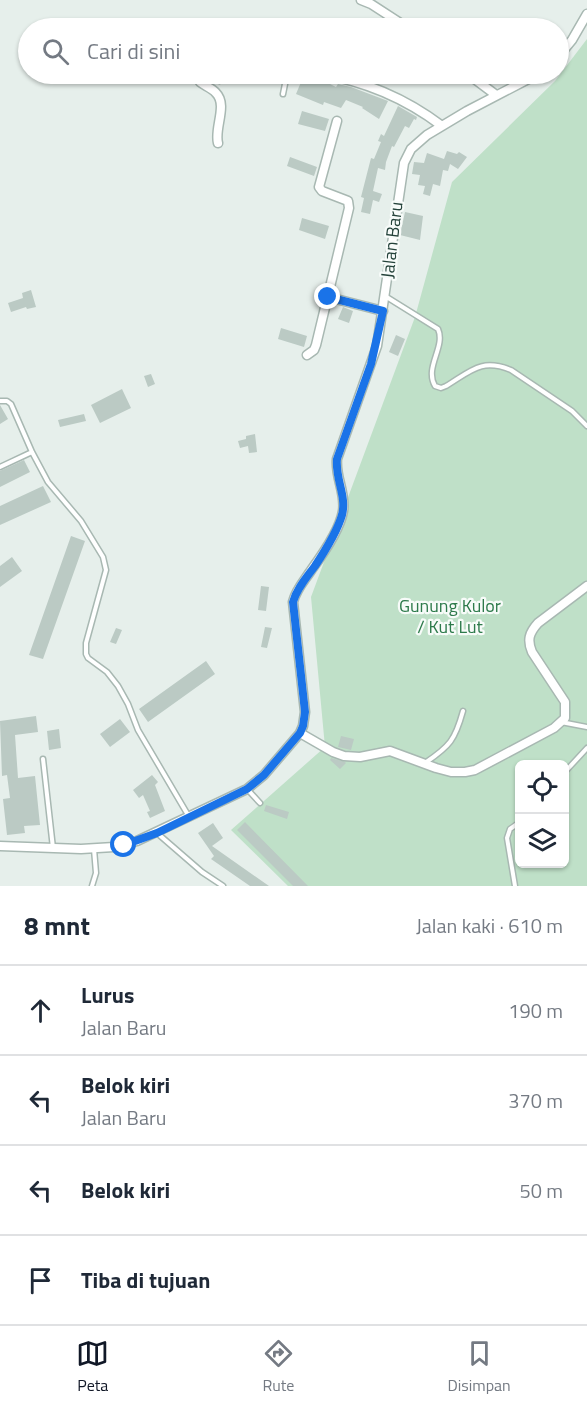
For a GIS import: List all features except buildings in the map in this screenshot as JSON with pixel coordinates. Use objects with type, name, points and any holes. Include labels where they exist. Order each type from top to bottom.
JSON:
[{"type":"street","points":[[361,0],[393,18]]},
{"type":"street","points":[[569,45],[587,14]]},
{"type":"street","points":[[203,84],[214,91],[220,99],[221,108],[216,132],[218,144]]},
{"type":"street","points":[[363,84],[400,99],[442,126]]},
{"type":"street","points":[[481,84],[496,95]]},
{"type":"street","name":"Jalan Baru","points":[[300,733],[305,712],[293,602],[295,593],[320,558],[341,519],[344,504],[337,471],[337,459],[371,364],[383,311],[404,163],[416,144],[442,126],[518,84]]},
{"type":"street","points":[[307,355],[314,350],[316,345],[349,208],[348,201],[322,191],[319,187],[337,121]]},
{"type":"street","points":[[328,297],[383,311]]},
{"type":"street","points":[[0,846],[94,848],[124,845],[157,833],[247,789],[264,775],[300,733],[344,756],[360,757],[390,751],[451,772],[475,770],[565,718],[565,702],[532,652],[529,638],[537,623],[587,586]]},
{"type":"lane","points":[[283,94],[284,84]]},
{"type":"lane","points":[[385,295],[438,329],[440,339],[431,377],[435,386],[446,386],[485,364],[501,366],[511,370],[572,411],[587,426]]},
{"type":"lane","points":[[0,401],[7,401],[11,404],[48,482],[81,521],[103,557],[106,570],[86,643],[86,654],[92,662],[107,672],[118,686],[138,730],[189,817]]},
{"type":"lane","points":[[0,467],[32,452]]},
{"type":"lane","points":[[425,764],[446,749],[459,726],[463,711]]},
{"type":"lane","points":[[561,722],[587,727]]},
{"type":"lane","points":[[569,768],[587,748]]},
{"type":"lane","points":[[43,759],[53,848]]},
{"type":"lane","points":[[247,789],[260,803]]},
{"type":"lane","points":[[515,825],[510,829],[507,838],[515,886]]},
{"type":"lane","points":[[157,833],[222,886]]},
{"type":"lane","points":[[92,886],[96,873],[94,848]]},
{"type":"green space","name":"Gunung Kulor / Kut Lut","points":[[587,39],[587,886],[288,886],[231,830],[325,747],[311,597],[415,317],[452,182],[552,84],[569,84],[569,63]]},
{"type":"route","points":[[124,845],[157,833],[247,789],[264,775],[300,733],[303,726],[305,712],[293,602],[295,593],[320,558],[341,519],[344,504],[336,465],[337,459],[377,346],[383,311],[328,297]]}]
